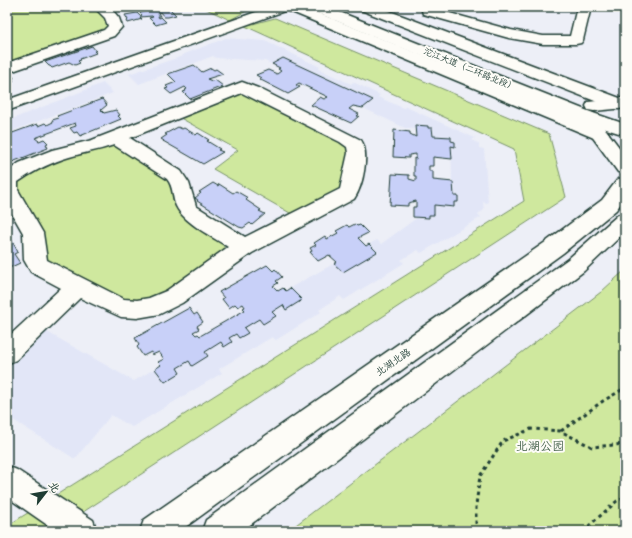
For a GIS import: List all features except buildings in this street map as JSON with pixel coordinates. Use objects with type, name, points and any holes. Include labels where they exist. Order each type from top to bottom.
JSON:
[{"type":"main road","points":[[7,106],[35,77],[112,32],[115,27],[115,22],[105,9],[101,7]]},
{"type":"main road","points":[[7,68],[35,77],[283,7]]},
{"type":"main road","points":[[291,7],[600,134]]},
{"type":"main road","name":"沱江大道（二环路北段）","points":[[315,7],[591,111]]},
{"type":"main road","name":"沱江大道（二环路北段）","points":[[342,7],[591,111],[625,130]]},
{"type":"main road","points":[[366,7],[623,108]]},
{"type":"main road","points":[[428,7],[428,11],[509,34],[544,40],[576,40],[584,7]]},
{"type":"main road","points":[[242,87],[339,134],[355,144],[357,153],[350,190],[347,194],[244,247],[174,297],[152,307],[137,309],[121,308],[42,269],[36,263],[33,233],[9,193],[8,183],[13,175],[26,167],[58,154],[97,145],[115,137],[242,87]]},
{"type":"main road","points":[[623,108],[591,111],[600,134],[625,168]]},
{"type":"main road","points":[[115,137],[174,175],[180,183],[184,203],[189,211],[244,247]]},
{"type":"main road","name":"北湖北路","points":[[155,531],[555,247],[609,205],[625,184]]},
{"type":"main road","points":[[217,531],[576,265],[625,220]]},
{"type":"main road","points":[[7,353],[77,287]]},
{"type":"main road","points":[[7,480],[82,531]]},
{"type":"path","points":[[560,431],[625,388]]},
{"type":"path","points":[[476,531],[476,505],[480,476],[503,441],[531,429],[560,431],[592,447],[625,444]]},
{"type":"path","points":[[583,531],[617,500],[625,498]]},
{"type":"shaded area","points":[[226,38],[265,41],[320,67],[319,69],[351,84],[353,82],[380,95],[378,97],[403,108],[406,107],[475,138],[472,140],[479,144],[479,148],[484,149],[488,203],[483,202],[484,210],[478,214],[481,217],[421,253],[418,250],[401,260],[404,263],[344,300],[340,296],[319,310],[321,312],[276,340],[272,337],[219,369],[222,373],[132,427],[111,415],[75,459],[7,416],[7,360],[40,328],[134,381],[295,285],[377,240],[381,244],[418,217],[429,218],[429,215],[434,215],[434,205],[454,207],[451,138],[433,136],[432,128],[428,128],[428,126],[415,125],[415,129],[405,128],[265,61],[216,58],[213,56],[139,84],[129,74],[183,56],[182,55]]},
{"type":"shaded area","points":[[103,83],[113,93],[7,133],[7,121]]},
{"type":"green space","points":[[7,7],[95,7],[100,9],[111,28],[7,66]]},
{"type":"green space","points":[[202,7],[249,7],[252,8],[230,20]]},
{"type":"green space","points":[[275,18],[549,134],[566,197],[54,531],[7,531],[7,526],[524,201],[514,149],[245,26]]},
{"type":"green space","points":[[242,90],[351,146],[345,189],[297,217],[213,169],[238,150],[175,115]]},
{"type":"green space","points":[[105,145],[116,145],[172,178],[222,241],[224,252],[168,298],[137,306],[45,267],[11,184],[20,172]]},
{"type":"green space","name":"北湖公园","points":[[625,270],[625,531],[288,531],[601,292]]}]
